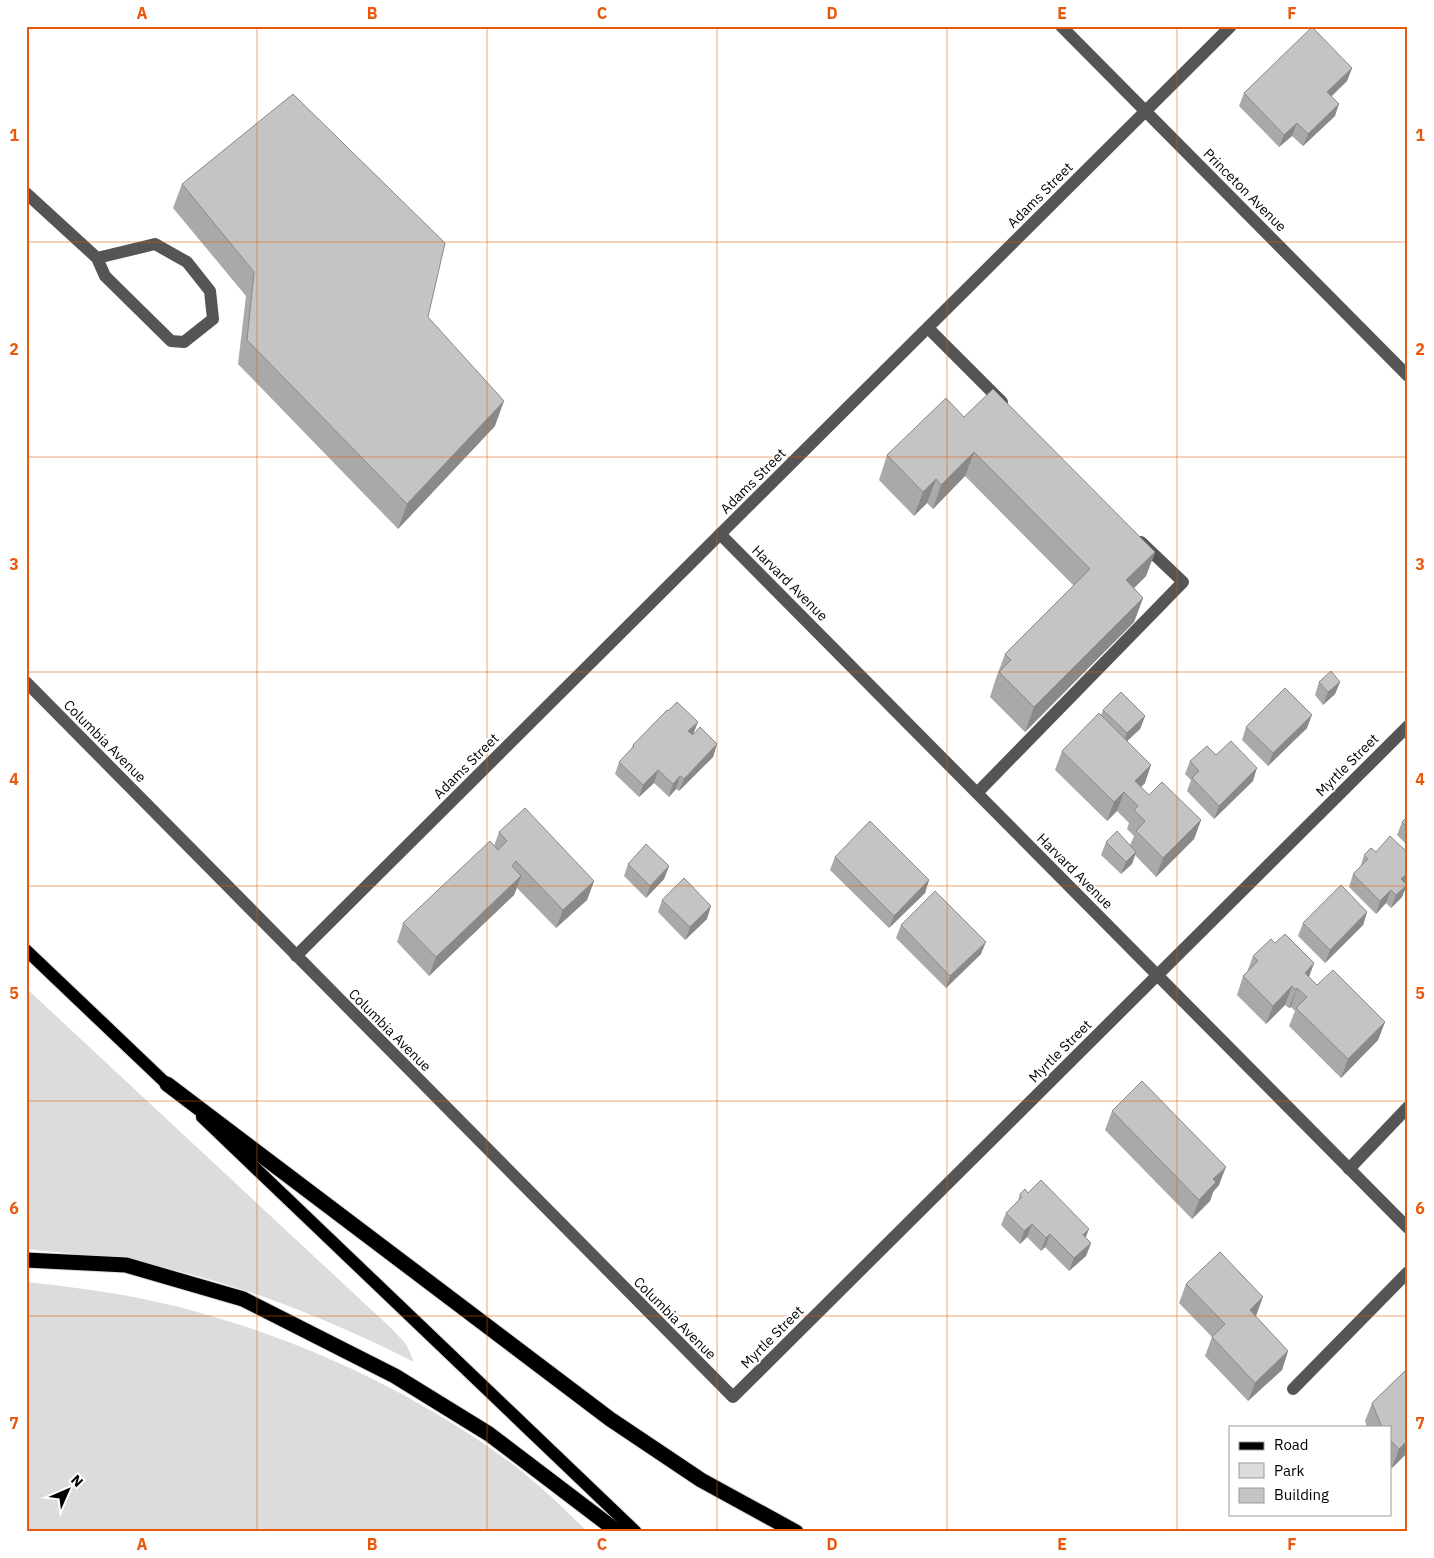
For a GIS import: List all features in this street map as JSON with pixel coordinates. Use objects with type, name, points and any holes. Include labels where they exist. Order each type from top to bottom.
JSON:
[{"type":"highway","points":[[167,1084],[610,1419],[701,1480],[796,1532]]},
{"type":"highway","points":[[26,1260],[126,1265],[243,1299],[395,1376],[488,1434],[618,1532]]},
{"type":"main road","points":[[26,950],[636,1532]]},
{"type":"street","name":"Princeton Avenue","points":[[1062,26],[1408,376]]},
{"type":"street","name":"Adams Street","points":[[296,956],[1231,26]]},
{"type":"street","points":[[29,200],[97,258],[105,276],[171,341],[184,342],[213,319],[210,291],[187,262],[156,244],[97,258]]},
{"type":"street","points":[[928,328],[1011,411]]},
{"type":"street","points":[[977,793],[1183,582],[1130,530]]},
{"type":"street","name":"Harvard Avenue","points":[[720,534],[1408,1228]]},
{"type":"street","name":"Columbia Avenue","points":[[26,682],[732,1397]]},
{"type":"street","name":"Myrtle Street","points":[[732,1397],[1408,726]]},
{"type":"street","points":[[1349,1169],[1408,1107]]},
{"type":"street","points":[[1293,1389],[1408,1272]]},
{"type":"green space","points":[[26,988],[392,1329],[406,1344],[414,1362],[326,1321],[235,1287],[173,1270],[137,1263],[26,1249]]},
{"type":"green space","points":[[26,1282],[112,1293],[176,1306],[281,1339],[363,1374],[442,1417],[515,1466],[588,1532],[26,1532]]},
{"type":"building","points":[[1312,27],[1352,68],[1327,92],[1339,104],[1308,134],[1297,123],[1284,135],[1244,93]]},
{"type":"building","points":[[293,94],[445,243],[428,317],[504,401],[407,504],[247,340],[254,272],[182,184]]},
{"type":"building","points":[[993,389],[1155,552],[1126,580],[1143,598],[1034,707],[999,672],[1011,660],[1005,654],[1090,569],[974,452],[941,485],[936,479],[923,492],[887,455],[946,398],[964,417]]},
{"type":"building","points":[[1331,671],[1340,682],[1328,692],[1319,682]]},
{"type":"building","points":[[1285,688],[1312,715],[1273,753],[1246,727]]},
{"type":"building","points":[[1121,692],[1145,716],[1127,733],[1103,710]]},
{"type":"building","points":[[677,702],[698,722],[688,731],[693,735],[700,727],[717,744],[684,779],[680,776],[673,784],[658,770],[643,785],[619,762],[633,745]]},
{"type":"building","points":[[1099,713],[1151,765],[1135,781],[1149,795],[1162,782],[1201,820],[1163,858],[1136,831],[1145,821],[1134,810],[1138,806],[1124,792],[1114,802],[1062,751]]},
{"type":"building","points":[[1231,741],[1257,768],[1219,806],[1192,778],[1199,771],[1190,761],[1207,746],[1216,755]]},
{"type":"building","points":[[525,808],[594,881],[563,910],[516,861],[512,866],[521,876],[436,957],[403,923],[490,841],[498,850],[507,841],[499,832]]},
{"type":"building","points":[[1408,816],[1408,828],[1402,822]]},
{"type":"building","points":[[870,821],[929,880],[894,916],[835,857]]},
{"type":"building","points":[[1117,831],[1136,852],[1126,862],[1106,842]]},
{"type":"building","points":[[1390,836],[1408,853],[1408,873],[1401,879],[1407,885],[1396,895],[1391,890],[1380,901],[1353,874],[1368,859],[1364,855],[1371,848],[1376,852]]},
{"type":"building","points":[[646,844],[669,866],[650,886],[628,864]]},
{"type":"building","points":[[684,878],[711,906],[690,927],[662,900]]},
{"type":"building","points":[[1341,885],[1367,912],[1330,950],[1303,923]]},
{"type":"building","points":[[935,891],[986,942],[950,976],[901,925]]},
{"type":"building","points":[[1285,934],[1314,963],[1305,973],[1317,985],[1333,970],[1385,1022],[1348,1059],[1296,1008],[1307,997],[1297,988],[1296,990],[1292,986],[1273,1006],[1243,976],[1258,961],[1253,956],[1271,939],[1275,943]]},
{"type":"building","points":[[1142,1081],[1226,1167],[1213,1179],[1216,1182],[1199,1200],[1112,1111]]},
{"type":"building","points":[[1041,1180],[1089,1229],[1083,1235],[1091,1243],[1074,1258],[1050,1234],[1046,1238],[1032,1224],[1024,1231],[1006,1213],[1021,1198],[1020,1194],[1025,1189],[1028,1193]]},
{"type":"building","points":[[1220,1252],[1263,1297],[1250,1310],[1288,1351],[1255,1383],[1212,1337],[1225,1324],[1186,1284]]},
{"type":"building","points":[[1408,1368],[1408,1440],[1399,1449],[1392,1442],[1392,1426],[1382,1426],[1372,1403]]}]
